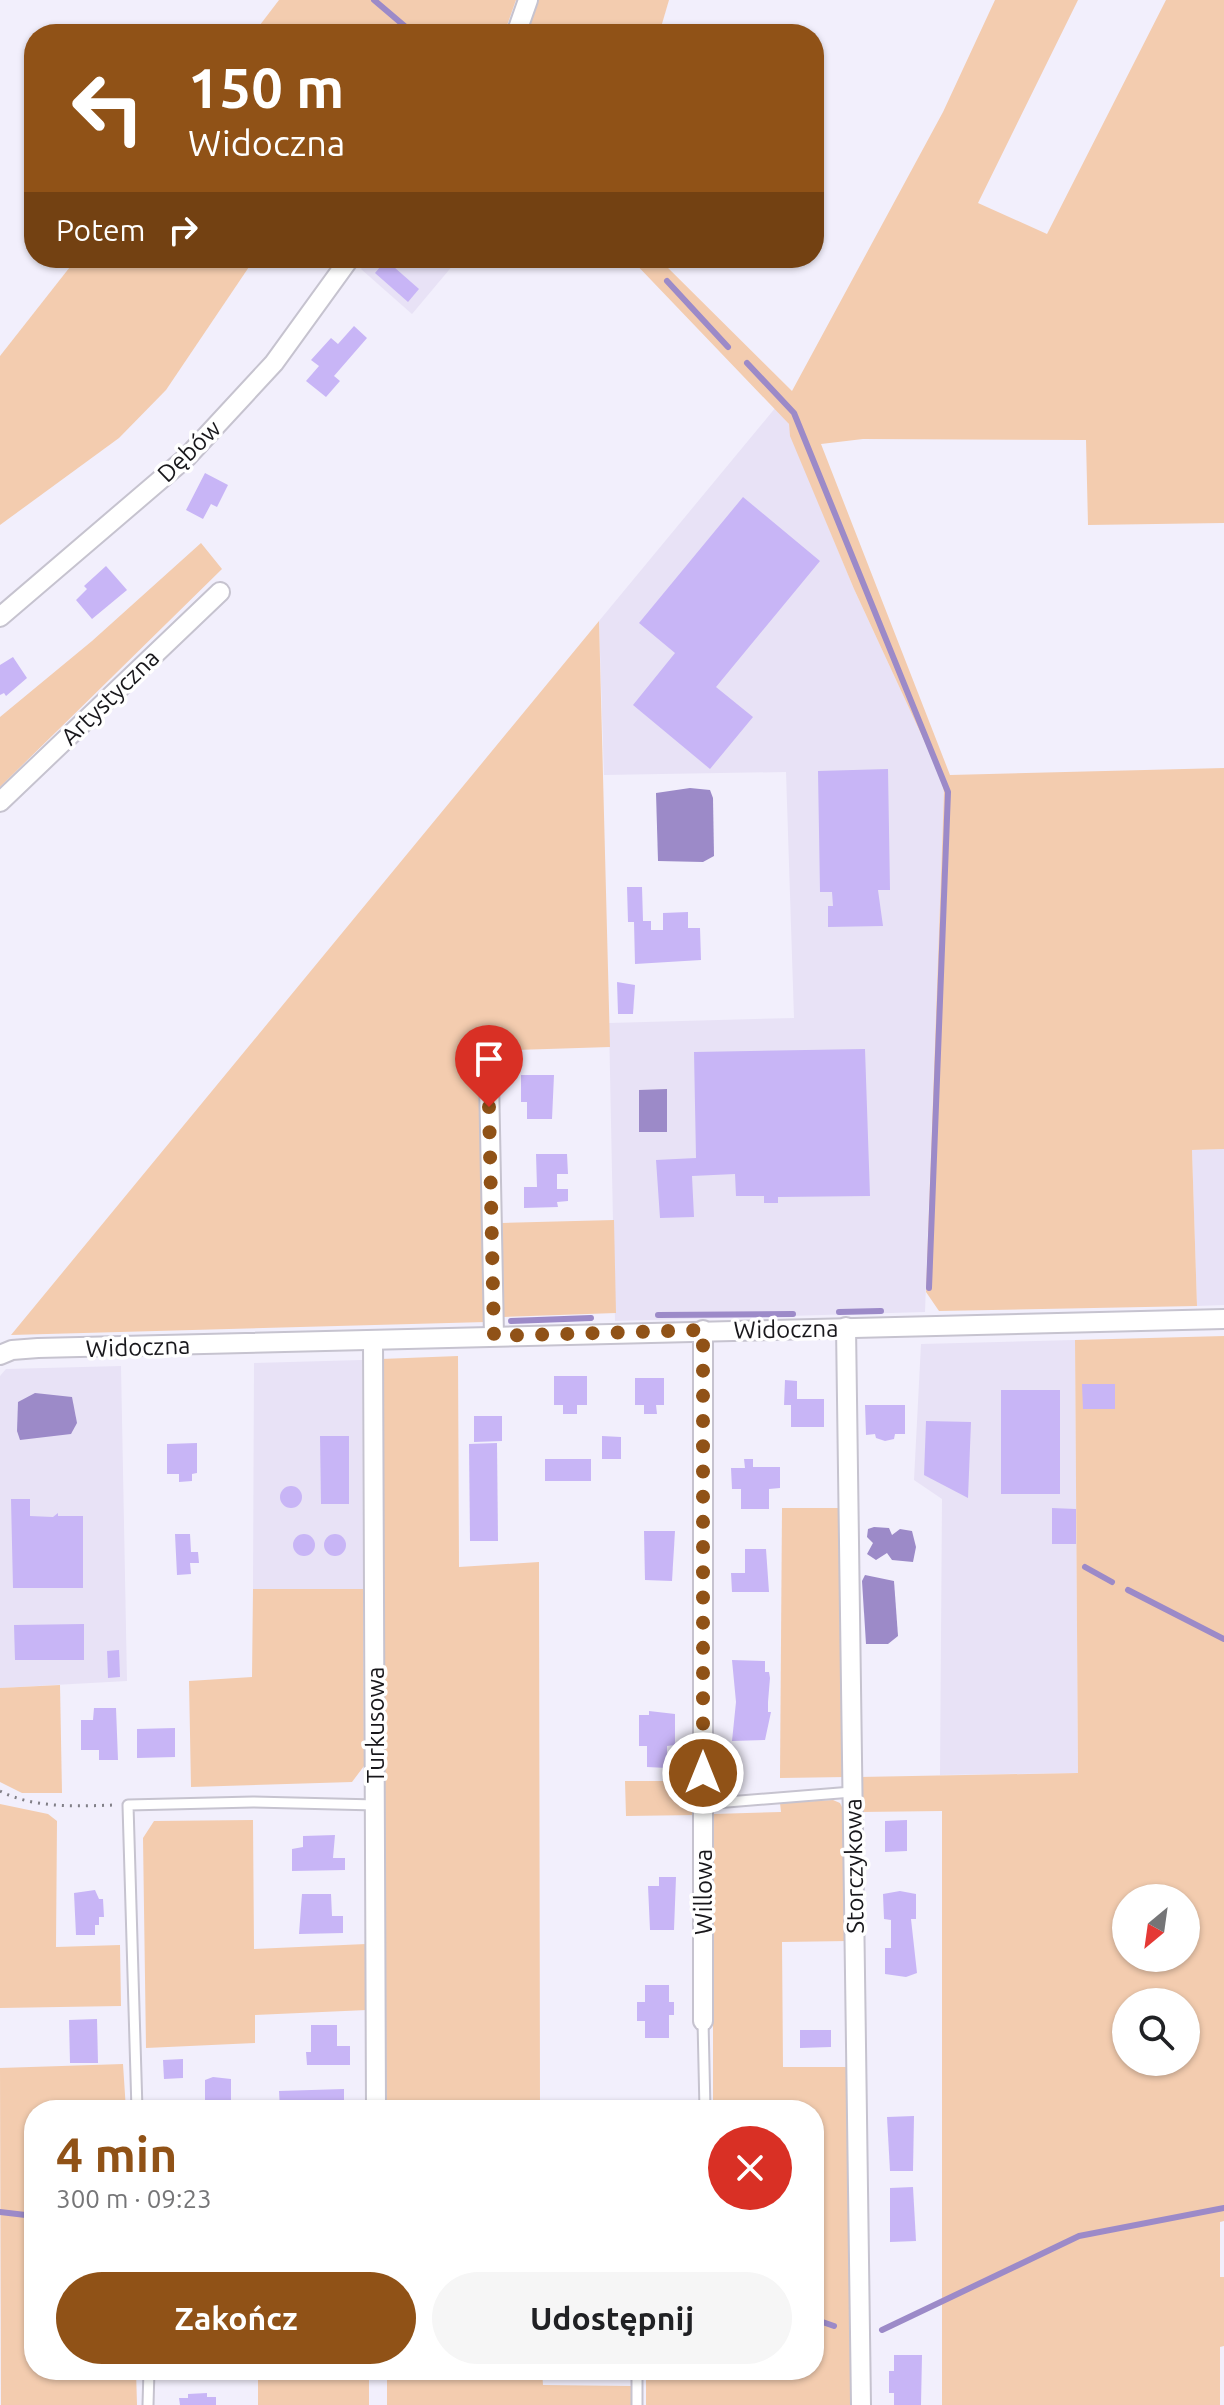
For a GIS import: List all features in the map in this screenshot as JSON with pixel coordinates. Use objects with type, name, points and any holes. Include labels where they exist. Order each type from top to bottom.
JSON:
[{"type":"street","points":[[520,24],[528,0]]},
{"type":"street","name":"Dębów","points":[[0,617],[187,457],[274,363],[343,268]]},
{"type":"street","name":"Artystyczna","points":[[0,802],[220,592]]},
{"type":"street","points":[[489,1078],[494,1336]]},
{"type":"street","name":"Widoczna","points":[[6,1352],[703,1330],[1224,1319]]},
{"type":"street","name":"Storczykowa","points":[[846,1327],[861,2405]]},
{"type":"street","name":"Willowa","points":[[703,1330],[703,2021]]},
{"type":"street","name":"Turkusowa","points":[[373,1340],[376,2100]]},
{"type":"lane","points":[[703,1804],[852,1792]]},
{"type":"lane","points":[[137,2100],[128,1805],[253,1802],[376,1805]]},
{"type":"lane","points":[[703,2021],[705,2100]]},
{"type":"lane","points":[[148,2405],[149,2380]]},
{"type":"lane","points":[[637,2380],[637,2405]]},
{"type":"path","points":[[0,1791],[11,1797],[60,1806],[128,1805]]},
{"type":"shaded area","points":[[279,0],[516,0],[508,24],[261,24]]},
{"type":"shaded area","points":[[534,0],[669,0],[662,24],[525,24]]},
{"type":"shaded area","points":[[995,0],[1078,0],[978,203],[1047,234],[1166,0],[1224,0],[1224,523],[1088,525],[1086,440],[863,439],[821,444],[950,775],[1224,768],[1224,1149],[1192,1150],[1197,1306],[939,1311],[926,1292],[944,792],[940,775],[854,589],[790,436],[789,424],[640,268],[668,268],[792,391],[943,112]]},
{"type":"shaded area","points":[[69,268],[248,268],[166,390],[119,438],[0,525],[0,356]]},
{"type":"shaded area","points":[[362,268],[451,268],[412,314]]},
{"type":"shaded area","points":[[776,407],[789,424],[791,436],[854,589],[940,775],[944,792],[925,1312],[615,1321],[609,1023],[794,1018],[786,772],[604,775],[599,621]]},
{"type":"shaded area","points":[[201,543],[222,569],[0,787],[0,717],[92,641]]},
{"type":"shaded area","points":[[599,621],[610,1047],[481,1051],[486,1322],[11,1335]]},
{"type":"shaded area","points":[[690,788],[710,790],[713,798],[714,856],[703,862],[658,861],[656,793]]},
{"type":"shaded area","points":[[667,1089],[667,1132],[639,1132],[639,1090]]},
{"type":"shaded area","points":[[1224,1149],[1224,1305],[1197,1306],[1192,1150]]},
{"type":"shaded area","points":[[614,1220],[616,1313],[503,1317],[502,1223]]},
{"type":"shaded area","points":[[1224,1336],[1224,2221],[1220,2222],[1220,2277],[1224,2277],[1224,2346],[1220,2347],[1220,2405],[942,2405],[942,1811],[860,1812],[859,1777],[1078,1773],[1075,1340]]},
{"type":"shaded area","points":[[1075,1340],[1078,1773],[940,1775],[942,1499],[914,1480],[921,1344]]},
{"type":"shaded area","points":[[458,1356],[459,1567],[539,1562],[540,2100],[385,2100],[381,1359]]},
{"type":"shaded area","points":[[362,1360],[363,1589],[253,1589],[254,1363]]},
{"type":"shaded area","points":[[121,1366],[127,1681],[0,1688],[0,1376],[6,1369]]},
{"type":"shaded area","points":[[35,1393],[72,1397],[77,1423],[71,1434],[20,1440],[17,1431],[18,1402]]},
{"type":"shaded area","points":[[782,1508],[842,1508],[846,1777],[780,1778]]},
{"type":"shaded area","points":[[889,1528],[892,1535],[900,1529],[912,1531],[916,1547],[913,1562],[892,1560],[887,1553],[876,1560],[867,1554],[873,1543],[867,1537],[868,1529]]},
{"type":"shaded area","points":[[865,1575],[894,1581],[898,1636],[888,1644],[866,1644],[862,1581]]},
{"type":"shaded area","points":[[253,1589],[363,1589],[364,1766],[352,1782],[191,1787],[189,1681],[252,1677]]},
{"type":"shaded area","points":[[60,1685],[62,1793],[22,1793],[0,1782],[0,1688]]},
{"type":"shaded area","points":[[696,1770],[697,1815],[626,1816],[625,1781],[685,1781]]},
{"type":"shaded area","points":[[833,1800],[840,1803],[846,1815],[848,1941],[782,1942],[783,2067],[850,2067],[852,2405],[646,2405],[646,2380],[824,2380],[824,2100],[713,2100],[713,1814],[781,1812],[780,1803]]},
{"type":"shaded area","points":[[0,1804],[48,1814],[57,1821],[56,1947],[120,1945],[121,2006],[0,2008]]},
{"type":"shaded area","points":[[253,1820],[254,1949],[366,1944],[367,2010],[255,2015],[255,2043],[146,2048],[143,1838],[154,1821]]},
{"type":"shaded area","points":[[123,2064],[125,2100],[24,2100],[24,2380],[136,2380],[137,2405],[1,2405],[0,2068]]},
{"type":"shaded area","points":[[258,2380],[369,2380],[369,2405],[258,2405]]},
{"type":"shaded area","points":[[387,2380],[543,2380],[543,2385],[632,2386],[632,2405],[387,2405]]},
{"type":"building","points":[[379,268],[395,268],[419,289],[408,302],[375,273]]},
{"type":"building","points":[[354,326],[367,338],[334,376],[340,381],[326,397],[306,381],[319,366],[311,360],[331,338],[338,344]]},
{"type":"building","points":[[205,473],[228,485],[217,507],[211,504],[203,519],[186,510]]},
{"type":"building","points":[[743,497],[820,561],[716,687],[753,717],[710,769],[633,705],[675,653],[639,623]]},
{"type":"building","points":[[106,566],[127,590],[92,619],[76,600],[87,589],[84,586]]},
{"type":"building","points":[[13,657],[27,678],[6,696],[4,693],[0,695],[0,665]]},
{"type":"building","points":[[888,769],[890,890],[878,890],[883,926],[828,927],[828,906],[833,906],[832,892],[820,892],[818,771]]},
{"type":"building","points":[[627,887],[642,887],[643,921],[651,921],[651,930],[663,930],[663,913],[688,912],[688,928],[700,928],[701,960],[635,964],[634,922],[628,922]]},
{"type":"building","points":[[617,982],[635,985],[633,1014],[618,1014]]},
{"type":"building","points":[[865,1049],[870,1196],[778,1197],[778,1203],[764,1203],[764,1196],[736,1196],[735,1174],[692,1176],[694,1217],[660,1218],[656,1160],[696,1158],[694,1052]]},
{"type":"building","points":[[521,1075],[554,1075],[552,1119],[527,1119],[527,1102],[521,1102]]},
{"type":"building","points":[[536,1154],[567,1154],[568,1174],[557,1174],[557,1189],[568,1189],[568,1201],[557,1202],[558,1207],[524,1208],[524,1187],[537,1187]]},
{"type":"building","points":[[554,1376],[587,1376],[587,1405],[577,1405],[577,1414],[563,1414],[563,1405],[554,1405]]},
{"type":"building","points":[[635,1378],[664,1378],[664,1405],[656,1405],[657,1414],[644,1414],[644,1405],[635,1405]]},
{"type":"building","points":[[785,1380],[797,1381],[797,1399],[824,1399],[824,1427],[791,1427],[791,1405],[784,1405]]},
{"type":"building","points":[[1082,1384],[1115,1384],[1115,1409],[1083,1409]]},
{"type":"building","points":[[1001,1390],[1060,1390],[1060,1494],[1001,1494]]},
{"type":"building","points":[[865,1405],[905,1405],[905,1434],[895,1434],[894,1439],[885,1441],[876,1438],[875,1434],[866,1435]]},
{"type":"building","points":[[474,1416],[502,1416],[502,1441],[474,1442]]},
{"type":"building","points":[[926,1421],[971,1422],[968,1498],[924,1475]]},
{"type":"building","points":[[320,1436],[349,1436],[349,1504],[321,1504]]},
{"type":"building","points":[[602,1436],[621,1437],[621,1459],[602,1459]]},
{"type":"building","points":[[197,1443],[197,1473],[192,1474],[192,1481],[179,1482],[179,1474],[167,1474],[167,1444]]},
{"type":"building","points":[[497,1443],[498,1541],[470,1541],[469,1444]]},
{"type":"building","points":[[545,1459],[591,1459],[591,1481],[545,1481]]},
{"type":"building","points":[[744,1459],[753,1459],[753,1467],[780,1467],[780,1488],[769,1489],[769,1509],[741,1509],[741,1489],[732,1489],[731,1468],[745,1468]]},
{"type":"building","points":[[291,1486],[299,1489],[302,1497],[299,1505],[291,1508],[283,1505],[280,1497],[283,1489]]},
{"type":"building","points":[[11,1499],[30,1499],[30,1516],[53,1517],[58,1513],[58,1516],[83,1516],[83,1588],[13,1588]]},
{"type":"building","points":[[1052,1508],[1076,1509],[1076,1544],[1052,1544]]},
{"type":"building","points":[[644,1531],[675,1531],[672,1581],[645,1580]]},
{"type":"building","points":[[175,1534],[190,1534],[191,1552],[198,1552],[199,1563],[190,1563],[191,1574],[177,1575]]},
{"type":"building","points":[[304,1534],[312,1537],[315,1545],[312,1553],[304,1556],[296,1553],[293,1545],[296,1537]]},
{"type":"building","points":[[335,1534],[343,1537],[346,1545],[343,1553],[335,1556],[327,1553],[324,1545],[327,1537]]},
{"type":"building","points":[[745,1549],[766,1549],[769,1592],[732,1592],[731,1573],[745,1573]]},
{"type":"building","points":[[84,1624],[84,1660],[15,1660],[14,1625]]},
{"type":"building","points":[[119,1650],[120,1677],[108,1678],[107,1651]]},
{"type":"building","points":[[732,1660],[765,1661],[765,1672],[769,1672],[770,1678],[768,1712],[771,1712],[765,1740],[732,1741],[736,1702]]},
{"type":"building","points":[[94,1708],[116,1708],[118,1760],[99,1760],[99,1750],[81,1750],[81,1720],[93,1720]]},
{"type":"building","points":[[649,1711],[675,1714],[675,1745],[667,1746],[667,1768],[647,1767],[647,1746],[639,1746],[639,1715],[649,1715]]},
{"type":"building","points":[[175,1728],[175,1757],[137,1758],[137,1729]]},
{"type":"building","points":[[907,1820],[907,1851],[885,1852],[885,1821]]},
{"type":"building","points":[[335,1835],[333,1858],[345,1858],[345,1870],[292,1871],[292,1849],[303,1847],[303,1836]]},
{"type":"building","points":[[659,1877],[676,1877],[674,1930],[650,1930],[648,1886],[659,1886]]},
{"type":"building","points":[[95,1890],[99,1899],[103,1899],[104,1917],[99,1917],[99,1925],[95,1925],[95,1935],[76,1935],[74,1893]]},
{"type":"building","points":[[900,1891],[916,1894],[916,1919],[911,1919],[917,1973],[906,1977],[885,1974],[885,1948],[891,1948],[891,1920],[884,1919],[883,1894]]},
{"type":"building","points":[[302,1894],[331,1894],[332,1916],[343,1916],[343,1933],[299,1934]]},
{"type":"building","points":[[645,1985],[669,1985],[669,2002],[674,2002],[674,2015],[669,2015],[669,2038],[645,2038],[645,2021],[637,2021],[637,2002],[645,2002]]},
{"type":"building","points":[[97,2019],[98,2063],[70,2063],[69,2020]]},
{"type":"building","points":[[311,2025],[337,2025],[337,2046],[350,2046],[350,2065],[307,2065],[306,2052],[311,2052]]},
{"type":"building","points":[[800,2030],[831,2030],[831,2047],[800,2048]]},
{"type":"building","points":[[183,2059],[183,2078],[164,2079],[163,2060]]},
{"type":"building","points":[[213,2077],[231,2079],[231,2100],[205,2100],[205,2080]]},
{"type":"building","points":[[344,2089],[344,2100],[279,2100],[279,2091]]},
{"type":"building","points":[[914,2116],[913,2171],[890,2171],[887,2117]]},
{"type":"building","points":[[913,2187],[916,2241],[890,2242],[890,2188]]},
{"type":"building","points":[[894,2355],[922,2355],[921,2405],[894,2405],[894,2393],[889,2393],[889,2371],[894,2371]]},
{"type":"building","points":[[207,2393],[207,2397],[216,2397],[216,2405],[180,2405],[179,2398],[188,2398],[188,2394]]},
{"type":"waterway","points":[[374,0],[402,24]]},
{"type":"waterway","points":[[667,281],[728,347]]},
{"type":"waterway","points":[[747,363],[794,413],[948,792],[929,1288]]},
{"type":"waterway","points":[[839,1312],[881,1311]]},
{"type":"waterway","points":[[658,1315],[793,1314]]},
{"type":"waterway","points":[[511,1321],[591,1318]]},
{"type":"waterway","points":[[1085,1567],[1112,1582]]},
{"type":"waterway","points":[[1128,1590],[1224,1639]]},
{"type":"waterway","points":[[882,2330],[1079,2236],[1224,2208]]},
{"type":"waterway","points":[[0,2212],[24,2215]]},
{"type":"waterway","points":[[824,2322],[834,2326]]},
{"type":"route","points":[[489,1107],[494,1336],[703,1330],[703,1773]]}]
